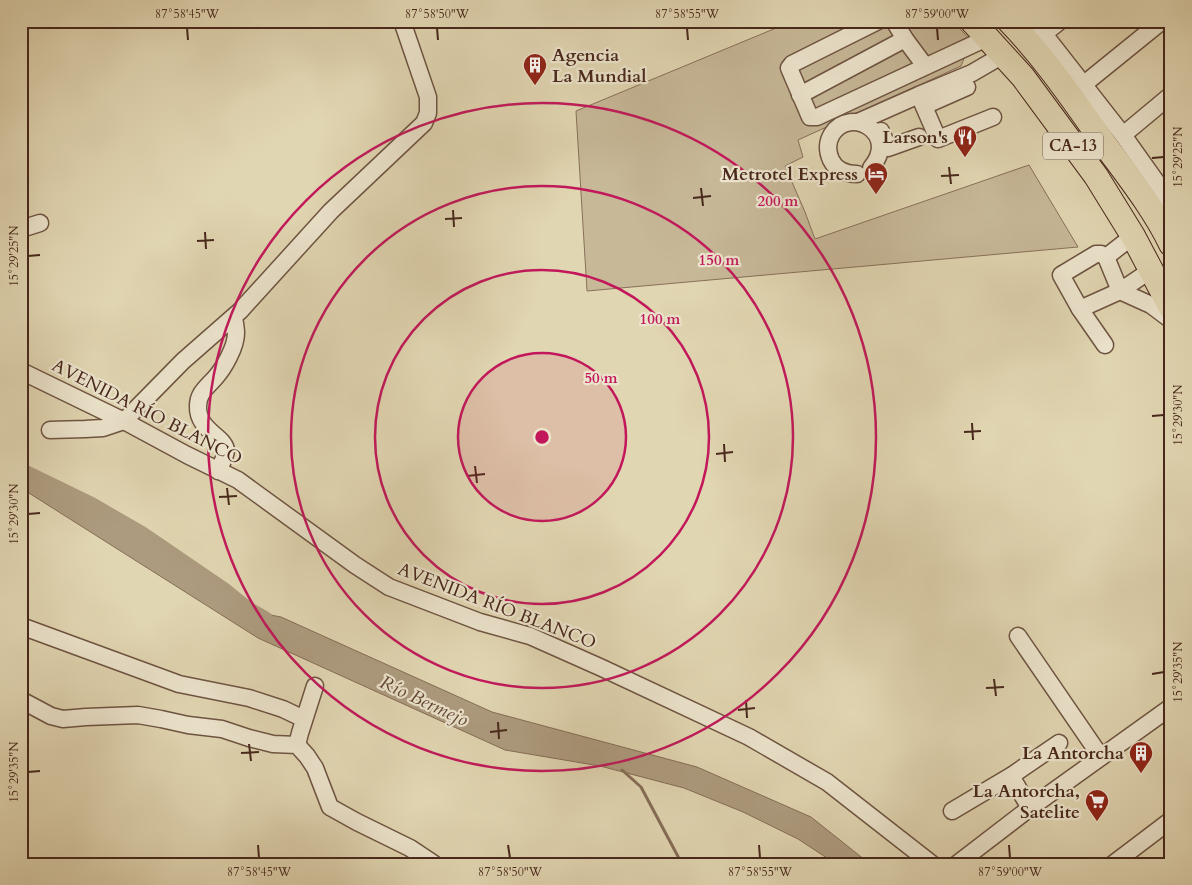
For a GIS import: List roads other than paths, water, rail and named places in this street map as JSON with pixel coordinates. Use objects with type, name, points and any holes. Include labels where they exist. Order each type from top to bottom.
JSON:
[{"type":"highway","name":"CA-13","points":[[1009,21],[1028,40],[1072,98],[1148,204],[1169,239]]},
{"type":"highway","name":"CA-13","points":[[980,29],[1023,77],[1096,176],[1133,236],[1171,308]]},
{"type":"street","points":[[50,430],[103,428],[124,421],[183,361],[234,318],[331,210],[424,123],[428,113],[428,97],[402,21]]},
{"type":"street","points":[[878,21],[792,64],[789,68],[810,117],[817,117],[926,66],[980,29]]},
{"type":"street","points":[[894,21],[926,66]]},
{"type":"street","points":[[1031,21],[1044,34],[1123,135],[1165,182],[1171,207]]},
{"type":"street","points":[[1044,34],[1060,21]]},
{"type":"street","points":[[1083,85],[1162,21]]},
{"type":"street","points":[[800,95],[905,39]]},
{"type":"street","points":[[921,100],[1003,55]]},
{"type":"street","points":[[858,122],[873,130],[878,137],[880,154],[876,162],[864,171],[846,173],[832,163],[828,146],[834,131],[841,126],[967,87]]},
{"type":"street","points":[[1123,135],[1171,95]]},
{"type":"street","points":[[921,100],[938,139],[994,117]]},
{"type":"street","points":[[874,116],[888,148],[919,137]]},
{"type":"street","points":[[21,228],[40,223]]},
{"type":"street","points":[[1106,257],[1133,236]]},
{"type":"street","points":[[1105,345],[1080,309],[1061,275],[1096,254],[1106,257],[1120,290],[1152,305],[1171,320]]},
{"type":"street","points":[[1080,309],[1120,290],[1151,270]]},
{"type":"street","points":[[218,471],[226,451],[224,444],[202,422],[198,410],[198,398],[220,372],[235,343],[234,318]]},
{"type":"street","name":"AVENIDA RÍO BLANCO","points":[[21,370],[238,480],[389,587],[480,622],[530,636],[749,737],[827,782],[932,864]]},
{"type":"street","points":[[21,626],[179,684],[249,698],[283,709],[304,719]]},
{"type":"street","points":[[1018,636],[1101,757]]},
{"type":"street","points":[[297,745],[315,686]]},
{"type":"street","points":[[21,700],[50,716],[63,719],[138,715],[161,718],[188,725],[222,729],[273,744],[297,745],[315,768],[330,807],[410,848],[434,864]]},
{"type":"street","points":[[957,864],[1030,808],[1171,707]]},
{"type":"street","points":[[952,811],[1011,776],[1059,743]]},
{"type":"street","points":[[1011,776],[1030,808]]},
{"type":"street","points":[[1113,864],[1171,820]]},
{"type":"water","points":[[21,472],[141,536],[223,592],[245,610],[281,617],[492,712],[697,767],[811,817],[870,864],[836,864],[798,839],[743,812],[684,788],[600,766],[505,750],[258,638],[21,488]]},
{"type":"waterway","name":"Río Bermejo","points":[[21,473],[89,506],[141,536],[223,592],[245,610],[264,621]]},
{"type":"waterway","points":[[622,770],[641,787],[682,864]]},
{"type":"place","name":"Agencia La Mundial","points":[[535,86]]},
{"type":"place","name":"Larson's","points":[[965,158]]},
{"type":"place","name":"Metrotel Express","points":[[876,195]]},
{"type":"place","name":"La Antorcha","points":[[1141,774]]},
{"type":"place","name":"La Antorcha, Satelite","points":[[1097,822]]}]
